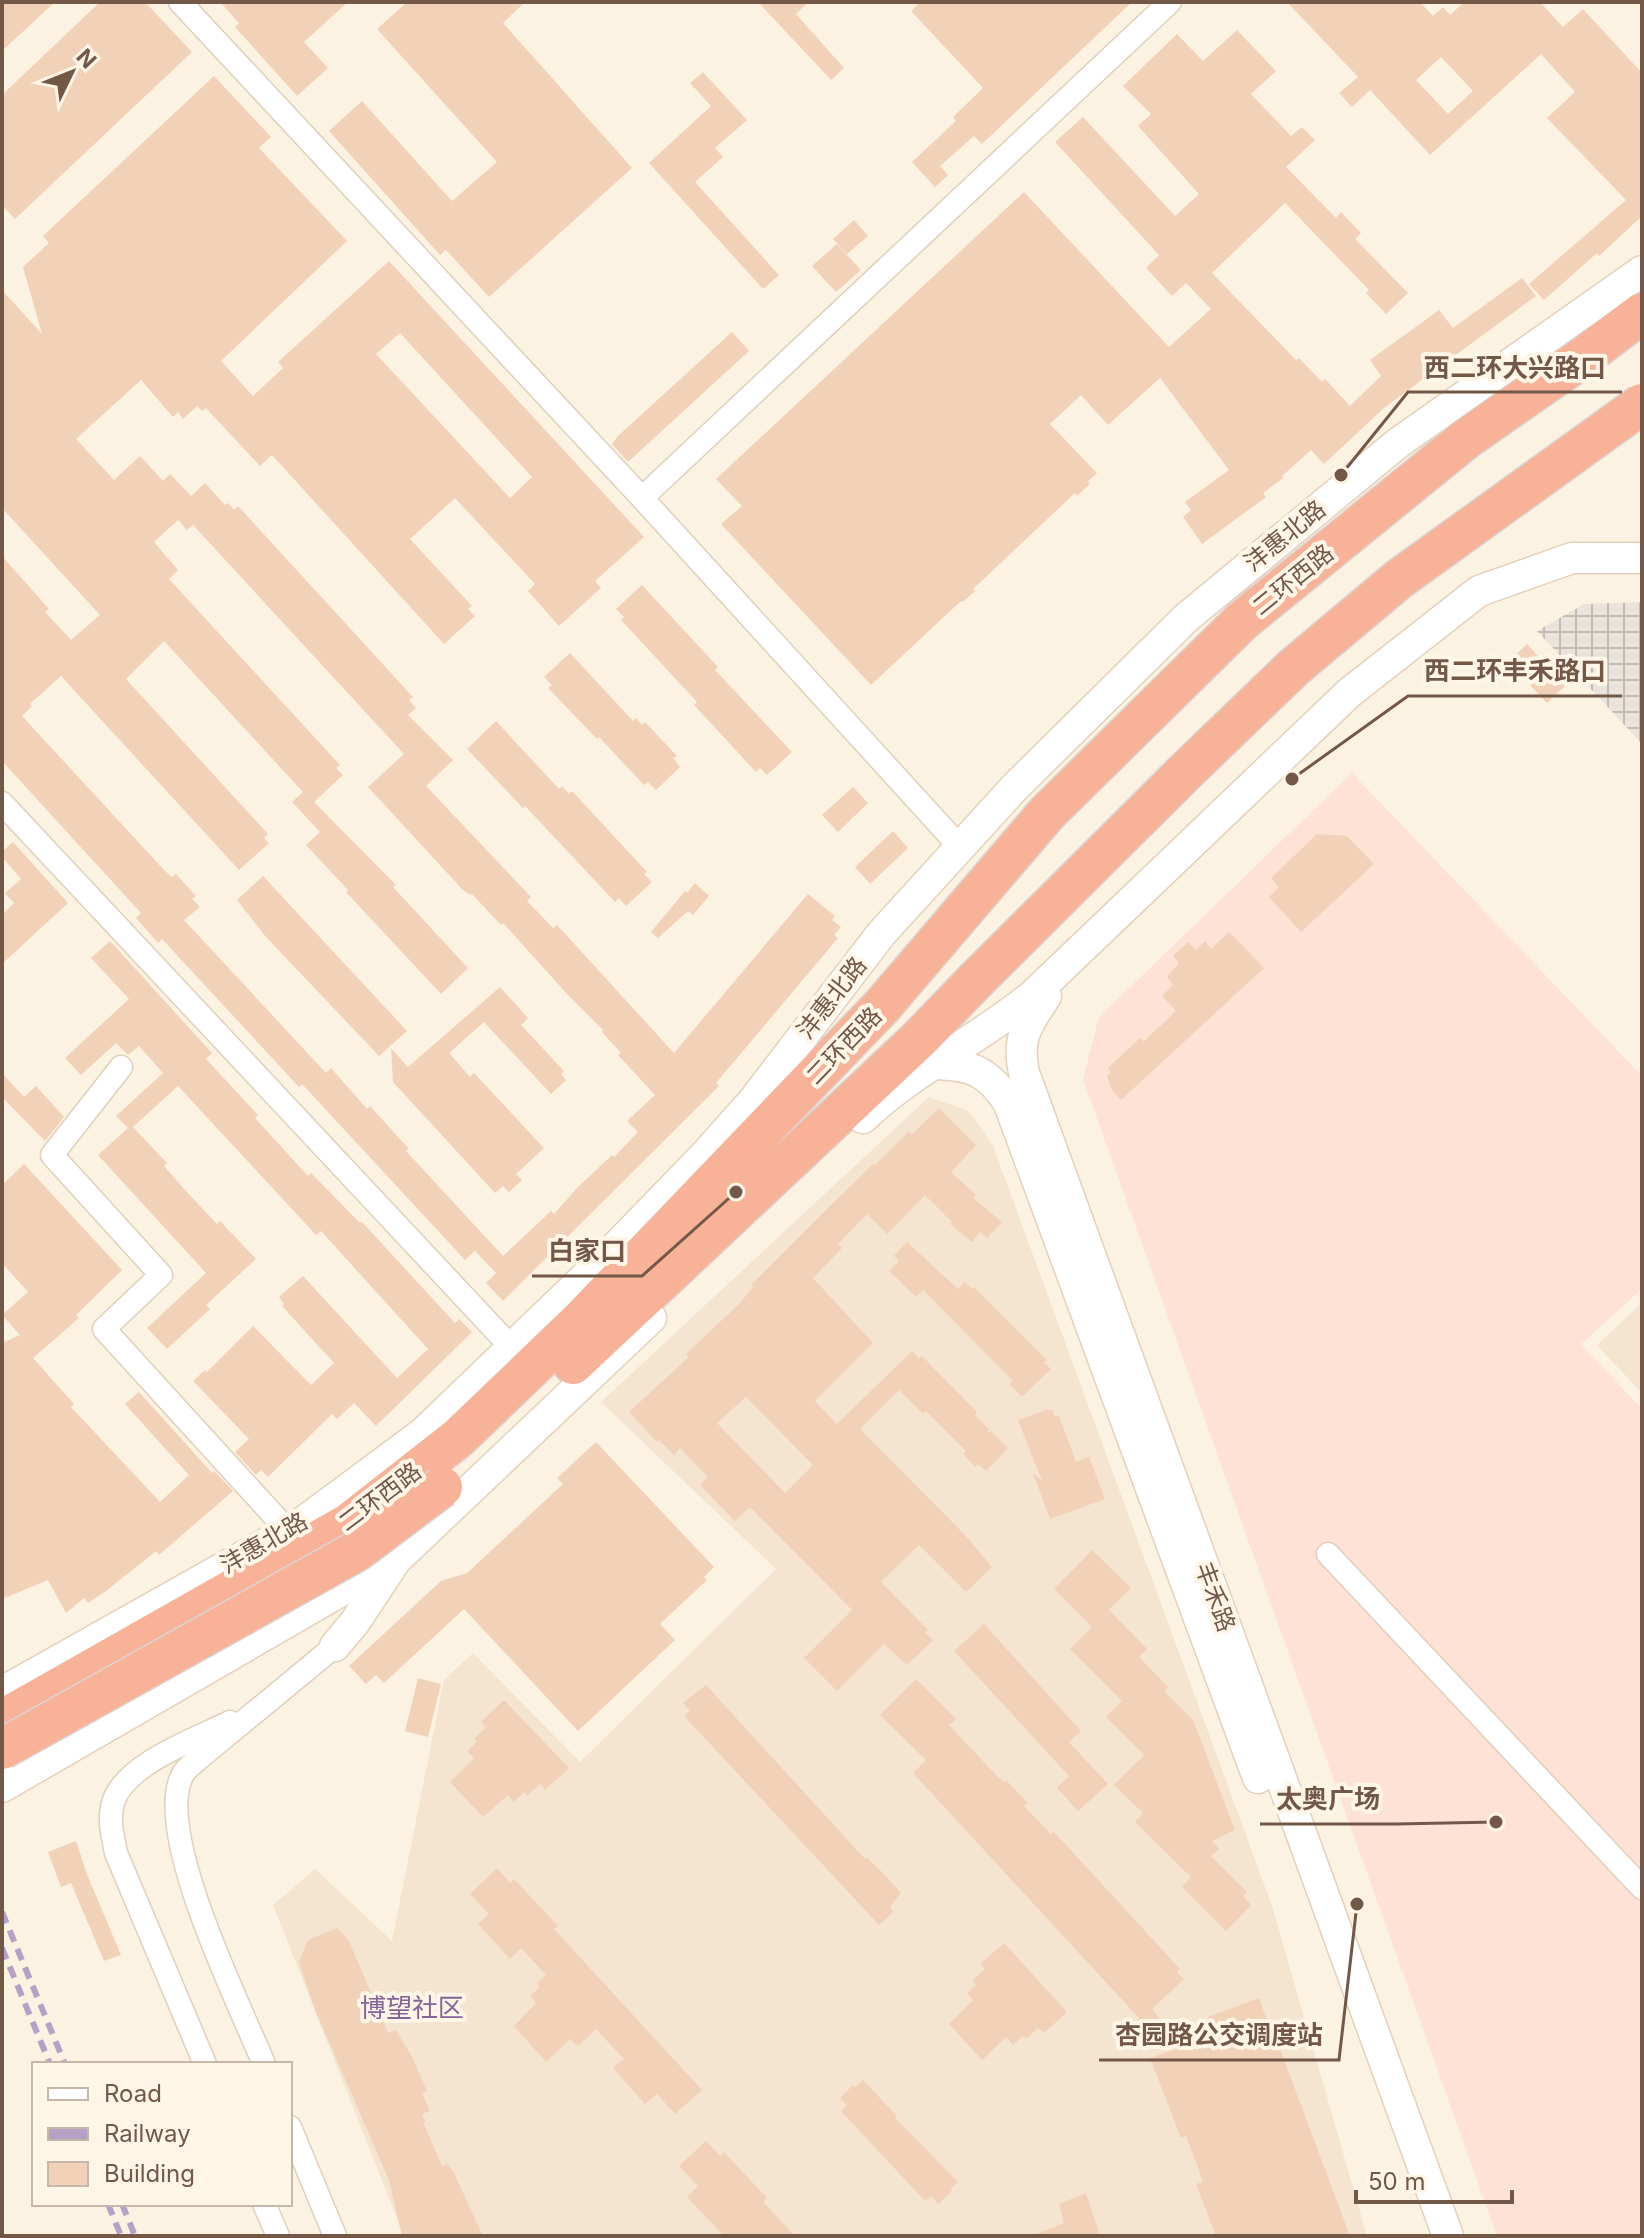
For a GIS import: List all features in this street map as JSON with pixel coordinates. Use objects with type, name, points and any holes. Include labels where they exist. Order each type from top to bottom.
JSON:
[{"type":"highway","points":[[1467,438],[1609,326],[1642,289]]},
{"type":"highway","name":"二环西路","points":[[2,1720],[348,1524],[458,1438],[580,1321],[883,1005],[1047,813],[1242,621],[1467,438],[1642,313]]},
{"type":"highway","name":"二环西路","points":[[2,1749],[357,1551],[442,1487],[926,1052],[975,981],[1293,668],[1399,579],[1642,404]]},
{"type":"highway","points":[[888,1094],[926,1052]]},
{"type":"highway","points":[[605,1258],[757,1136]]},
{"type":"main road","name":"沣惠北路","points":[[2,1692],[288,1531],[423,1433],[605,1258],[704,1156],[753,1101],[881,934],[1014,788],[1186,618],[1398,443],[1642,271]]},
{"type":"main road","points":[[926,1052],[1005,1019],[1349,693],[1479,591],[1572,558],[1642,558]]},
{"type":"main road","name":"丰禾路","points":[[1066,964],[1024,1029],[1020,1055],[1024,1073],[1448,2236]]},
{"type":"main road","name":"丰禾路","points":[[926,1052],[977,1070],[994,1082],[1009,1104],[1427,2236]]},
{"type":"main road","points":[[335,1646],[398,1558],[888,1094]]},
{"type":"main road","points":[[2,1787],[398,1558]]},
{"type":"main road","points":[[299,1615],[323,1612],[333,1618],[338,1627],[335,1646]]},
{"type":"street","points":[[180,2],[642,498],[960,847]]},
{"type":"street","points":[[642,498],[1170,2]]},
{"type":"street","points":[[2,803],[512,1348]]},
{"type":"street","points":[[121,1067],[52,1155],[161,1275],[104,1329],[288,1531]]},
{"type":"street","points":[[1328,1554],[1642,1888]]},
{"type":"street","points":[[263,2062],[191,1888],[182,1853],[178,1797],[180,1779],[186,1769],[335,1646]]},
{"type":"street","points":[[204,2062],[116,1853],[111,1825],[113,1804],[120,1787],[158,1758],[259,1707]]},
{"type":"street","points":[[292,2132],[335,2236]]},
{"type":"street","points":[[265,2206],[278,2236]]},
{"type":"shaded area","points":[[1642,602],[1642,744],[1537,631],[1584,604]]},
{"type":"shaded area","points":[[1352,773],[1642,1076],[1642,1289],[1581,1344],[1642,1409],[1642,2236],[1497,2236],[1083,1079],[1099,1017]]},
{"type":"shaded area","points":[[929,1097],[969,1111],[993,1146],[1272,1906],[1367,2236],[404,2236],[273,1905],[315,1869],[392,1941],[444,1680],[473,1653],[580,1762],[776,1569],[601,1402]]},
{"type":"shaded area","points":[[1642,1303],[1642,1393],[1597,1345]]},
{"type":"building","points":[[2,2],[55,2],[2,51]]},
{"type":"building","points":[[100,2],[145,2],[192,52],[15,219],[2,205],[2,95]]},
{"type":"building","points":[[220,2],[348,2],[304,42],[328,68],[297,96],[235,27],[239,23]]},
{"type":"building","points":[[407,2],[525,2],[503,23],[632,168],[489,297],[446,250],[440,255],[329,131],[362,101],[452,201],[497,162],[377,29]]},
{"type":"building","points":[[758,2],[808,2],[796,14],[844,68],[831,80]]},
{"type":"building","points":[[920,2],[1132,2],[982,144],[974,136],[940,166],[948,175],[935,187],[912,162],[956,121],[953,117],[983,88],[911,11]]},
{"type":"building","points":[[1287,2],[1420,2],[1433,16],[1443,7],[1450,15],[1464,2],[1540,2],[1563,27],[1583,9],[1642,73],[1642,216],[1544,300],[1529,284],[1626,200],[1547,118],[1575,92],[1541,54],[1430,155],[1370,90],[1352,107],[1339,93],[1358,77]],"holes":[[[1441,57],[1473,91],[1448,114],[1416,80]]]},
{"type":"building","points":[[1237,30],[1276,71],[1251,94],[1291,136],[1302,127],[1315,140],[1286,167],[1336,218],[1341,212],[1361,233],[1355,239],[1408,293],[1386,314],[1366,293],[1369,290],[1285,203],[1212,273],[1296,360],[1299,358],[1322,382],[1325,379],[1350,406],[1381,376],[1370,360],[1439,310],[1453,328],[1522,278],[1536,296],[1384,408],[1324,464],[1311,450],[1263,493],[1266,497],[1202,544],[1183,517],[1191,510],[1185,502],[1229,470],[1160,378],[1108,425],[1081,395],[1050,424],[1097,473],[1088,481],[1090,484],[1077,496],[1075,493],[973,589],[975,591],[871,685],[721,524],[742,506],[716,479],[1024,192],[1169,347],[1211,309],[1186,283],[1172,296],[1146,268],[1159,255],[1055,142],[1083,117],[1175,216],[1199,194],[1138,126],[1151,114],[1123,86],[1177,34],[1203,61]]},
{"type":"building","points":[[703,72],[747,120],[715,148],[723,157],[695,182],[779,275],[763,289],[649,163],[711,106],[690,83]]},
{"type":"building","points":[[214,76],[271,137],[259,148],[347,241],[221,361],[253,396],[283,368],[278,362],[389,261],[644,537],[595,581],[601,588],[559,626],[528,591],[535,584],[455,498],[410,539],[472,606],[468,609],[475,616],[444,644],[272,455],[260,466],[206,408],[202,411],[197,406],[183,419],[178,412],[173,417],[141,380],[76,439],[114,480],[140,456],[163,481],[170,474],[191,496],[205,483],[225,505],[228,503],[234,510],[238,506],[413,697],[409,700],[416,708],[408,715],[453,760],[426,786],[531,897],[527,901],[553,928],[557,925],[674,1053],[808,894],[835,916],[832,920],[841,927],[834,935],[838,938],[716,1083],[719,1086],[503,1301],[486,1283],[496,1273],[475,1251],[465,1260],[162,939],[158,943],[136,918],[141,913],[2,761],[2,556],[49,609],[45,612],[71,640],[100,615],[2,508],[2,290],[42,334],[23,267],[49,243],[43,236]],"holes":[[[400,333],[532,477],[510,498],[376,354]],[[178,520],[187,530],[193,525],[404,754],[368,787],[462,889],[472,894],[501,925],[503,923],[603,1030],[621,1053],[618,1055],[655,1095],[627,1121],[638,1132],[577,1188],[554,1214],[551,1211],[503,1256],[406,1151],[409,1149],[370,1106],[367,1109],[331,1068],[326,1073],[184,920],[200,907],[192,899],[196,896],[176,874],[172,877],[165,871],[22,716],[32,706],[30,704],[61,676],[239,870],[269,843],[264,838],[268,834],[126,679],[164,641],[303,792],[292,802],[320,832],[306,845],[348,890],[346,892],[441,994],[468,968],[393,887],[396,885],[314,802],[343,775],[336,768],[340,765],[169,579],[178,570],[154,542]]]},
{"type":"building","points":[[854,220],[868,236],[847,254],[833,239]]},
{"type":"building","points":[[837,244],[861,270],[836,292],[812,266]]},
{"type":"building","points":[[732,332],[749,351],[628,462],[612,444],[618,436]]},
{"type":"building","points":[[642,585],[718,667],[715,670],[792,752],[767,775],[760,768],[756,772],[621,620],[624,617],[616,609]]},
{"type":"building","points":[[1527,644],[1565,686],[1547,703],[1508,662]]},
{"type":"building","points":[[570,653],[633,721],[636,718],[642,725],[645,722],[677,756],[673,758],[680,767],[656,790],[648,782],[644,785],[548,688],[552,685],[544,677]]},
{"type":"building","points":[[496,721],[559,789],[562,786],[569,794],[572,791],[647,872],[644,874],[652,882],[626,906],[619,898],[615,902],[467,749]]},
{"type":"building","points":[[853,787],[868,803],[838,832],[822,815]]},
{"type":"building","points":[[893,831],[908,848],[870,884],[855,867]]},
{"type":"building","points":[[1317,834],[1347,836],[1374,864],[1301,932],[1269,897],[1279,887],[1271,878]]},
{"type":"building","points":[[13,842],[68,903],[2,964],[2,915],[14,903],[5,893],[21,879],[2,857],[2,852]]},
{"type":"building","points":[[263,876],[407,1031],[379,1056],[266,937],[237,900]]},
{"type":"building","points":[[695,883],[709,896],[693,915],[688,911],[658,938],[651,932]]},
{"type":"building","points":[[1229,932],[1264,968],[1121,1100],[1112,1090],[1107,1076],[1111,1072],[1108,1068],[1140,1038],[1144,1041],[1176,1011],[1162,996],[1173,985],[1167,977],[1179,963],[1173,956],[1188,942],[1196,950],[1205,941],[1211,949]]},
{"type":"building","points":[[110,941],[212,1053],[206,1059],[308,1176],[311,1173],[362,1222],[455,1323],[459,1319],[472,1332],[376,1426],[354,1403],[337,1419],[332,1414],[268,1477],[261,1470],[256,1475],[235,1452],[249,1439],[193,1381],[205,1370],[207,1372],[253,1326],[311,1385],[334,1363],[282,1306],[284,1304],[279,1297],[303,1276],[397,1378],[428,1349],[321,1231],[316,1235],[178,1086],[133,1127],[167,1163],[164,1166],[185,1190],[256,1259],[206,1305],[210,1309],[167,1349],[147,1328],[206,1273],[98,1155],[128,1128],[116,1116],[163,1073],[139,1046],[128,1055],[116,1043],[81,1075],[65,1058],[129,999],[91,958]]},
{"type":"building","points":[[500,987],[528,1018],[521,1025],[564,1071],[561,1074],[566,1080],[551,1094],[484,1022],[449,1053],[470,1077],[474,1073],[544,1148],[516,1174],[522,1180],[509,1192],[503,1186],[495,1193],[393,1082],[391,1048],[408,1067]]},
{"type":"building","points":[[2,1073],[24,1097],[36,1086],[64,1117],[45,1141],[2,1097]]},
{"type":"building","points":[[939,1108],[976,1145],[951,1172],[976,1195],[973,1198],[1002,1222],[987,1238],[980,1232],[972,1242],[950,1224],[952,1222],[925,1195],[887,1234],[867,1214],[838,1244],[842,1248],[813,1278],[873,1343],[815,1401],[837,1424],[912,1351],[919,1359],[922,1356],[977,1412],[975,1415],[989,1429],[986,1433],[991,1431],[1008,1448],[986,1471],[978,1464],[975,1467],[963,1454],[966,1451],[926,1411],[923,1414],[899,1390],[860,1429],[965,1535],[992,1567],[966,1592],[919,1545],[881,1582],[928,1630],[925,1633],[933,1640],[907,1665],[884,1644],[837,1691],[804,1658],[852,1610],[750,1507],[735,1521],[700,1485],[708,1477],[680,1448],[674,1455],[629,1412],[689,1357],[686,1354],[740,1303],[753,1287],[751,1285],[829,1207],[909,1131],[912,1134]],"holes":[[[746,1397],[813,1465],[785,1493],[717,1423]]]},
{"type":"building","points":[[24,1164],[122,1270],[76,1315],[79,1318],[33,1358],[74,1404],[71,1407],[160,1502],[189,1475],[125,1404],[139,1392],[212,1473],[214,1471],[233,1491],[159,1555],[156,1551],[106,1591],[88,1603],[84,1598],[66,1613],[48,1580],[2,1599],[2,1343],[20,1335],[2,1315],[28,1292],[2,1263],[2,1185]]},
{"type":"building","points":[[907,1242],[958,1289],[965,1282],[972,1289],[974,1287],[1047,1360],[1044,1362],[1051,1369],[1022,1397],[1009,1384],[1013,1381],[923,1290],[916,1297],[889,1271],[899,1261],[894,1256]]},
{"type":"building","points":[[1052,1410],[1055,1417],[1059,1416],[1076,1462],[1089,1457],[1105,1499],[1050,1519],[1033,1473],[1042,1481],[1018,1420]]},
{"type":"building","points":[[596,1442],[714,1567],[704,1577],[707,1580],[660,1624],[675,1640],[578,1731],[464,1609],[384,1683],[376,1675],[366,1684],[349,1666],[441,1581],[467,1573],[563,1484],[557,1478]]},
{"type":"building","points":[[1092,1550],[1131,1588],[1109,1610],[1147,1649],[1139,1657],[1168,1687],[1164,1691],[1193,1720],[1235,1830],[1212,1841],[1219,1849],[1211,1856],[1247,1892],[1243,1896],[1251,1905],[1226,1931],[1182,1887],[1191,1877],[1135,1822],[1143,1813],[1114,1785],[1144,1755],[1106,1717],[1122,1701],[1070,1649],[1092,1627],[1054,1589]]},
{"type":"building","points":[[984,1624],[1081,1731],[1069,1742],[1108,1784],[1078,1811],[1057,1788],[1069,1776],[954,1651]]},
{"type":"building","points":[[418,1678],[441,1684],[428,1737],[405,1731]]},
{"type":"building","points":[[916,1679],[956,1719],[949,1725],[996,1775],[1004,1782],[1006,1780],[1028,1803],[1024,1806],[1051,1834],[1054,1832],[1180,1969],[1177,1972],[1184,1979],[1152,2009],[1160,2019],[1149,2029],[913,1773],[926,1760],[880,1715]]},
{"type":"building","points":[[706,1685],[865,1859],[901,1893],[890,1907],[893,1912],[879,1925],[684,1716],[690,1711],[683,1703]]},
{"type":"building","points":[[504,1700],[569,1768],[545,1790],[540,1784],[527,1796],[524,1792],[514,1802],[508,1795],[483,1817],[450,1782],[474,1758],[467,1751],[486,1727],[481,1722]]},
{"type":"building","points":[[76,1841],[121,1955],[104,1961],[71,1883],[61,1887],[48,1852]]},
{"type":"building","points":[[497,1868],[510,1883],[514,1879],[558,1926],[554,1929],[702,2090],[675,2114],[657,2094],[645,2104],[613,2068],[624,2059],[596,2029],[578,2046],[570,2039],[546,2062],[514,2026],[536,2003],[530,1996],[540,1987],[537,1983],[546,1975],[521,1948],[510,1959],[478,1924],[489,1914],[470,1894]]},
{"type":"building","points":[[337,1928],[349,1941],[388,2033],[396,2030],[412,2057],[427,2091],[422,2093],[430,2111],[422,2114],[423,2122],[442,2166],[447,2164],[453,2171],[483,2236],[402,2236],[389,2180],[315,2010],[299,1962],[308,1940]]},
{"type":"building","points":[[1004,1943],[1067,2012],[1044,2033],[1038,2028],[1013,2045],[1006,2037],[982,2060],[949,2024],[973,2000],[967,1993],[976,1985],[972,1981],[985,1969],[980,1964]]},
{"type":"building","points":[[1259,1998],[1350,2236],[1216,2236],[1196,2184],[1203,2182],[1199,2170],[1186,2136],[1181,2138],[1150,2058],[1215,2036],[1208,2017]]},
{"type":"building","points":[[863,2080],[897,2116],[895,2118],[958,2182],[938,2204],[931,2196],[925,2201],[841,2111],[847,2106],[840,2098]]},
{"type":"building","points":[[706,2141],[720,2156],[724,2152],[739,2168],[767,2198],[763,2202],[795,2236],[724,2236],[687,2197],[698,2186],[679,2166]]},
{"type":"building","points":[[1086,2193],[1100,2236],[1032,2236],[1064,2223],[1059,2204]]},
{"type":"railway","points":[[2,1912],[64,2062]]},
{"type":"railway","points":[[2,1948],[49,2062]]},
{"type":"railway","points":[[109,2206],[121,2236]]},
{"type":"railway","points":[[123,2206],[135,2236]]},
{"type":"place","name":"西二环大兴路口","points":[[1341,475]]},
{"type":"place","name":"西二环丰禾路口","points":[[1292,779]]},
{"type":"place","name":"白家口","points":[[736,1192]]},
{"type":"place","name":"太奥广场","points":[[1496,1822]]},
{"type":"place","name":"杏园路公交调度站","points":[[1357,1904]]},
{"type":"district","name":"博望社区","points":[[412,2008]]}]
